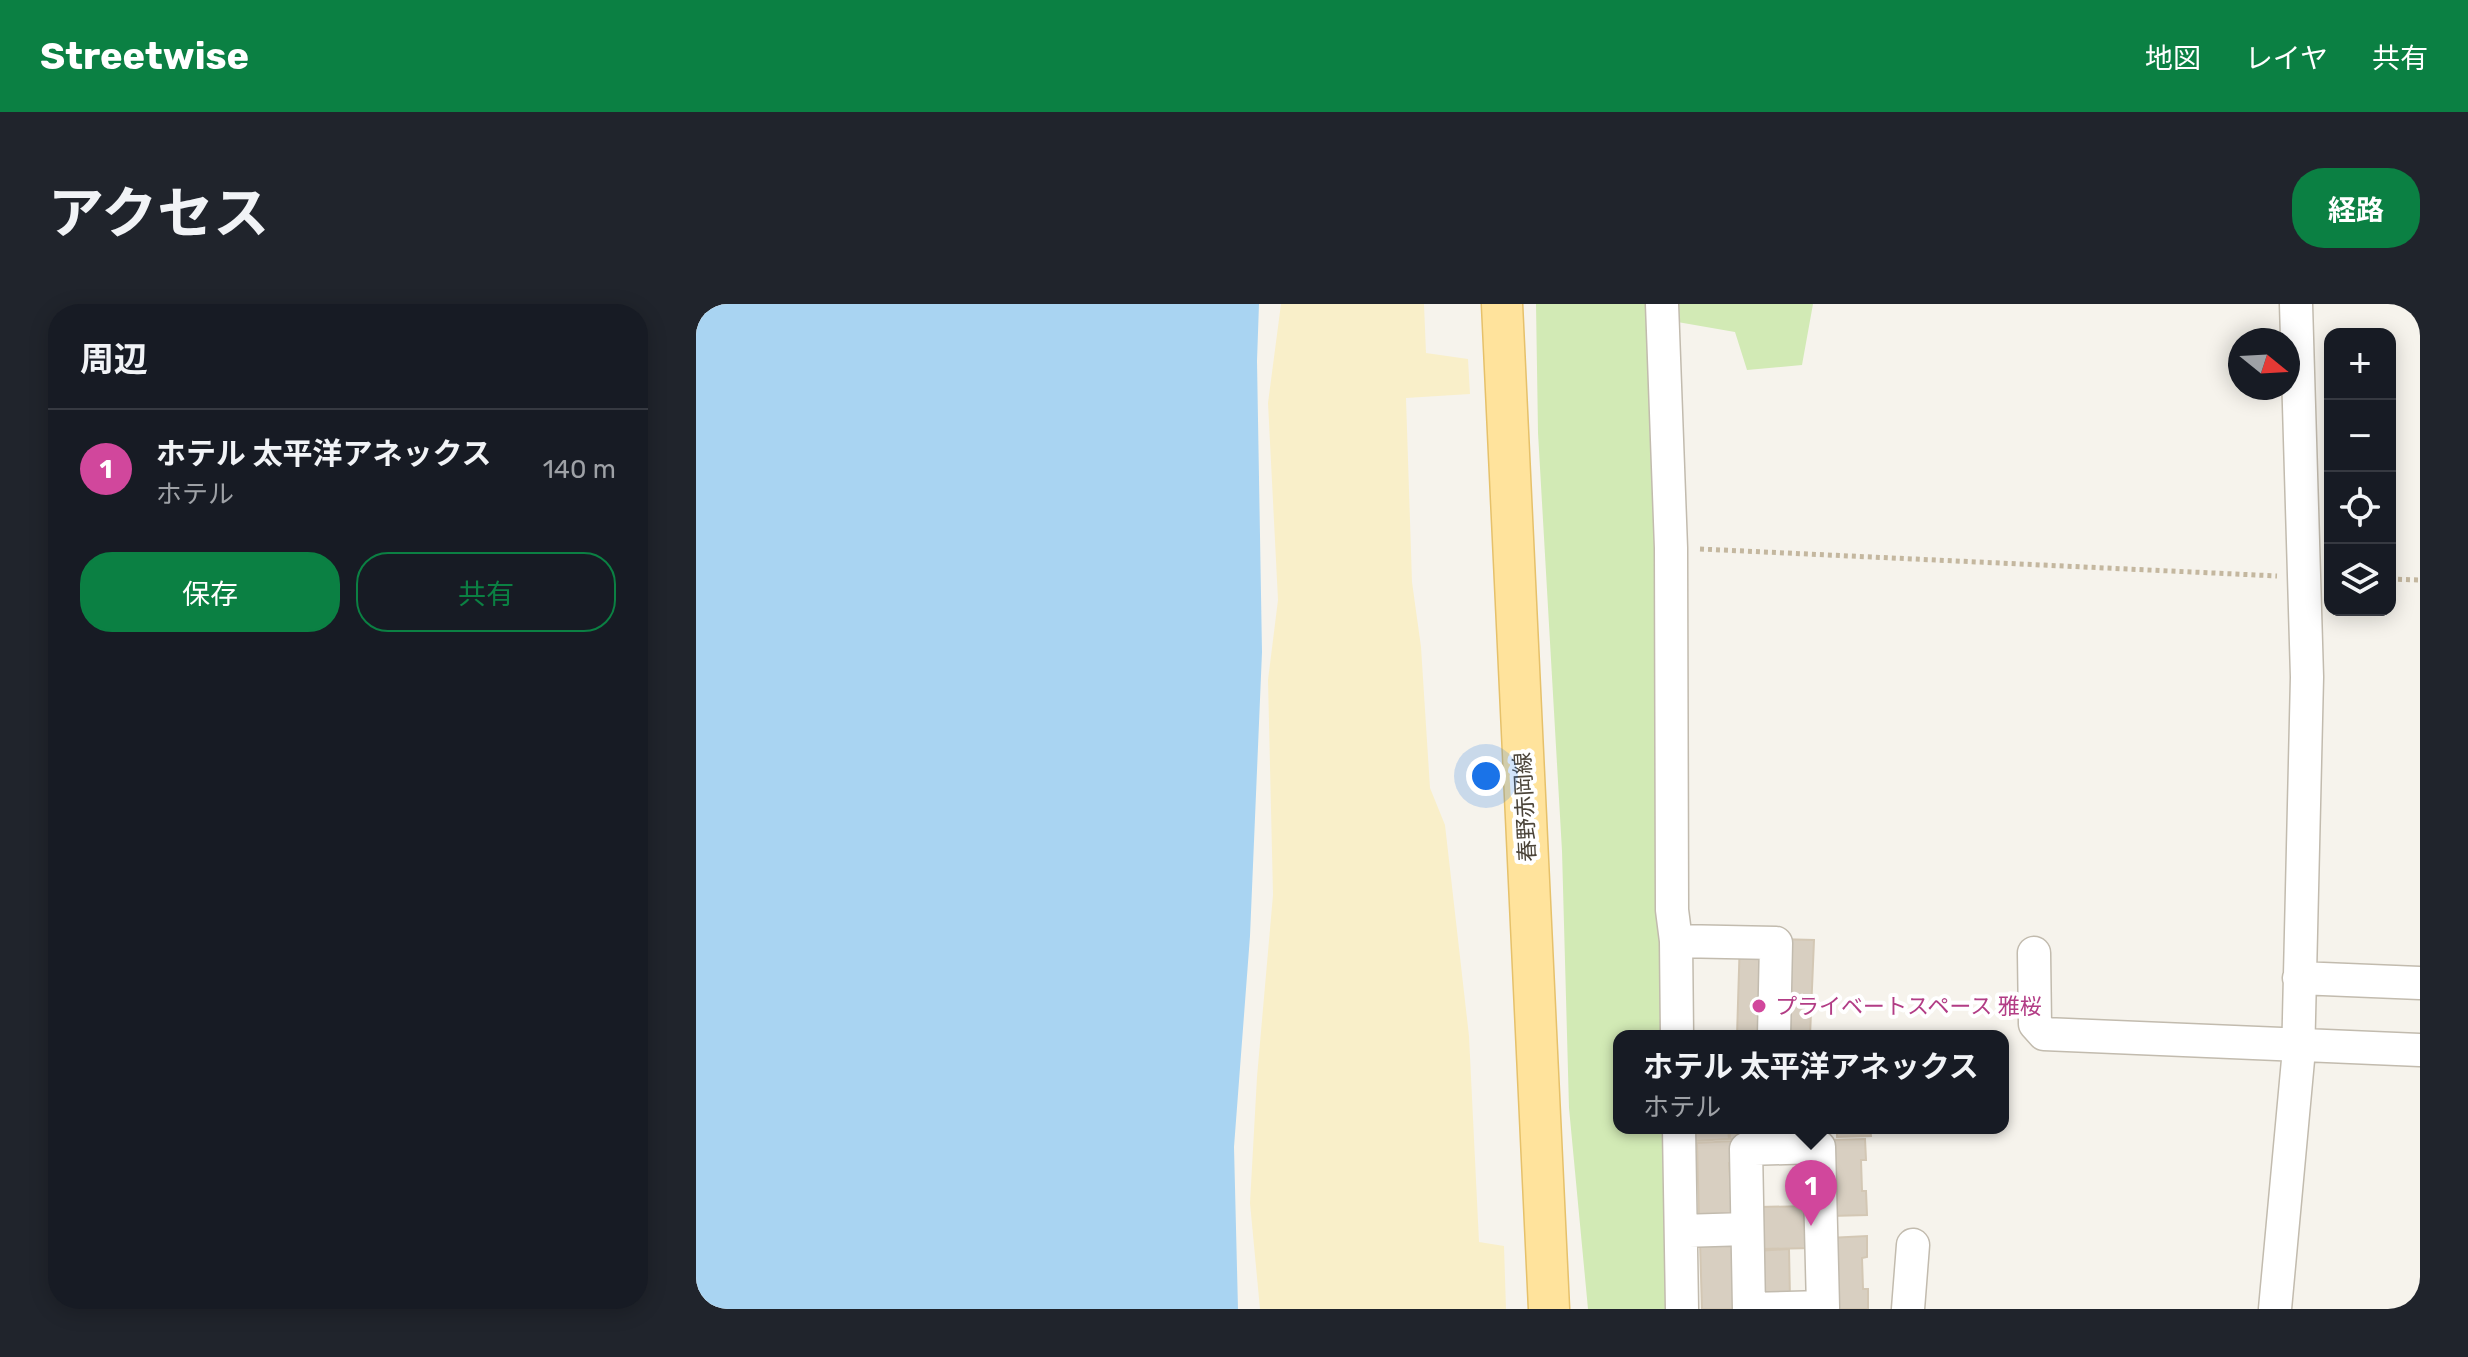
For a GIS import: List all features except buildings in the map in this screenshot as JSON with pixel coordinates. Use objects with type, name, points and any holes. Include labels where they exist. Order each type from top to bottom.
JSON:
[{"type":"main road","name":"春野赤岡線","points":[[1502,304],[1549,1309]]},
{"type":"street","points":[[1662,304],[1671,548],[1672,895],[1677,1030]]},
{"type":"street","points":[[2275,1309],[2298,1045],[2307,677],[2296,304]]},
{"type":"street","points":[[1676,941],[1776,943],[1774,1030]]},
{"type":"street","points":[[2034,953],[2035,1024],[2044,1034],[2420,1050]]},
{"type":"street","points":[[2299,978],[2420,983]]},
{"type":"street","points":[[1679,1134],[1682,1309]]},
{"type":"street","points":[[1819,1147],[1823,1307],[1749,1309],[1747,1229],[1746,1149],[1819,1147]]},
{"type":"street","points":[[1681,1231],[1747,1229]]},
{"type":"street","points":[[1908,1309],[1913,1245]]},
{"type":"path","points":[[1671,548],[2303,577]]},
{"type":"path","points":[[2396,579],[2420,580]]},
{"type":"green space","points":[[1536,304],[1813,304],[1802,365],[1747,370],[1735,332],[1666,320],[1664,1030],[1613,1030],[1613,1134],[1664,1134],[1665,1309],[1588,1309],[1569,1108],[1562,851],[1538,433]]},
{"type":"sand","points":[[1281,304],[1424,304],[1426,353],[1468,359],[1470,394],[1406,398],[1412,582],[1421,647],[1430,788],[1445,825],[1469,1036],[1479,1242],[1504,1246],[1506,1309],[1260,1309],[1250,1203],[1257,1077],[1273,895],[1268,680],[1278,600],[1268,403]]},
{"type":"water","points":[[696,304],[1259,304],[1257,361],[1262,652],[1250,936],[1234,1147],[1238,1309],[696,1309]]},
{"type":"place","name":"プライベートスペース 雅桜","points":[[1759,1006]]},
{"type":"place","name":"ホテル 太平洋アネックス","points":[[1811,1226]]}]
